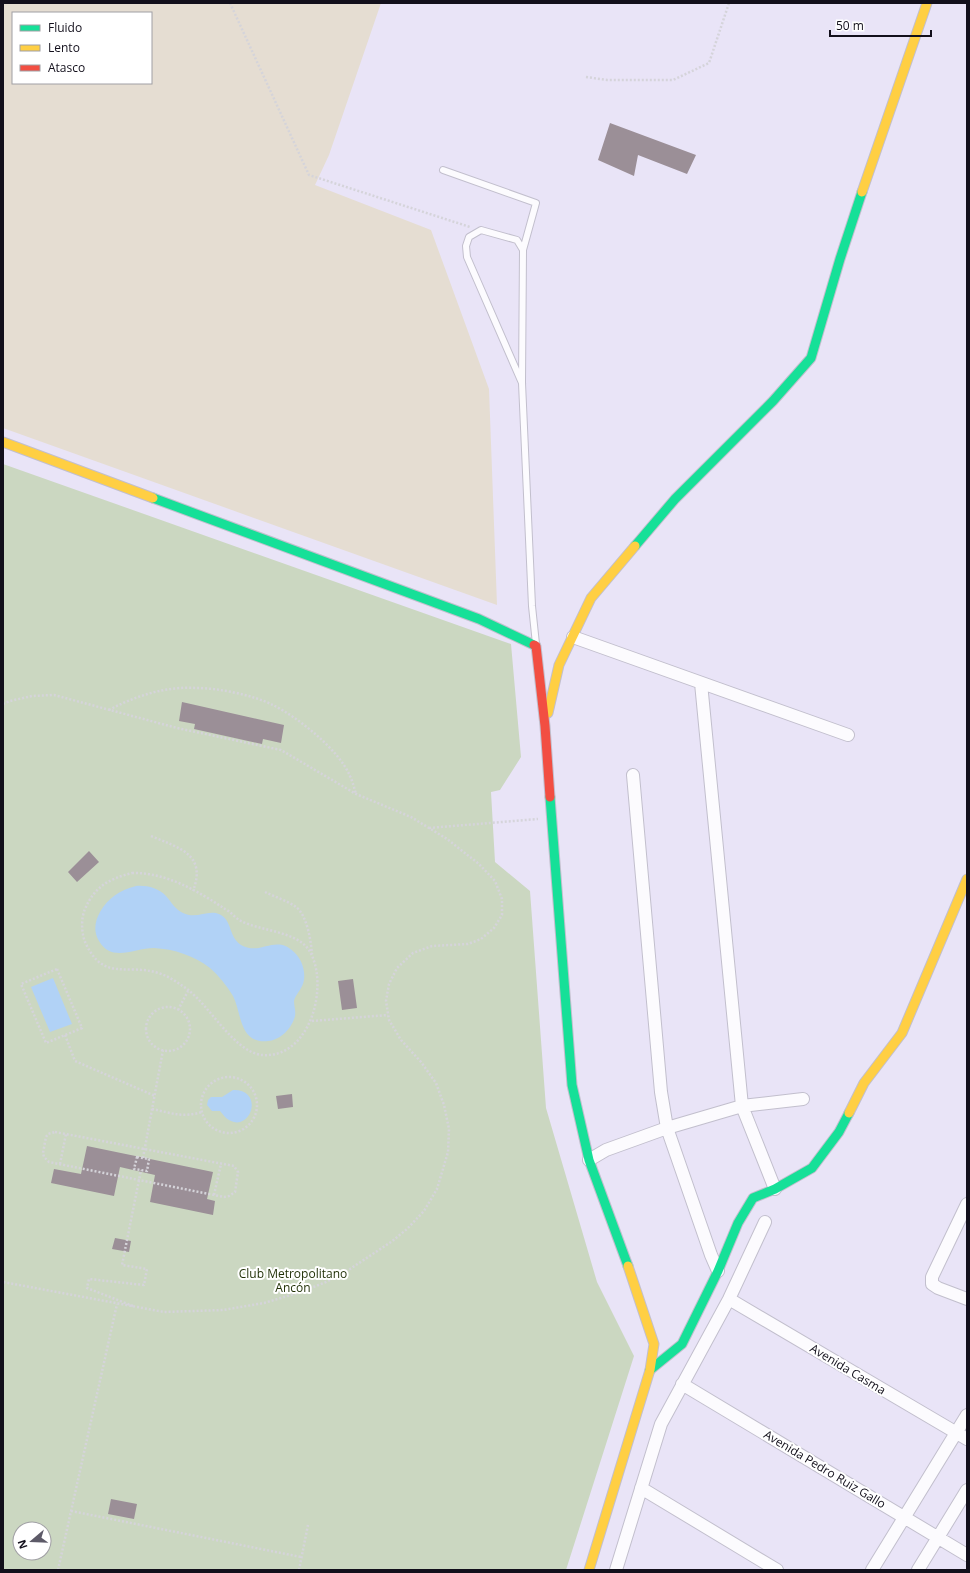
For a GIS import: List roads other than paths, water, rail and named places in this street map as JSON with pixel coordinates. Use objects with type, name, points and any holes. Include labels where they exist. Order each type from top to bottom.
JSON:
[{"type":"street","points":[[545,726],[559,665],[591,598],[675,499],[774,401],[811,358],[840,259],[904,66],[927,3]]},
{"type":"street","points":[[3,442],[478,619],[536,646],[545,726],[572,1084],[589,1160],[640,1299],[654,1344],[650,1370],[588,1570]]},
{"type":"street","points":[[573,636],[848,735]]},
{"type":"street","points":[[701,683],[742,1106],[775,1190]]},
{"type":"street","points":[[633,774],[661,1092],[667,1128],[718,1271]]},
{"type":"street","points":[[650,1370],[682,1344],[718,1271],[738,1223],[753,1198],[775,1190],[812,1168],[839,1132],[864,1083],[902,1033],[964,895],[967,879]]},
{"type":"street","points":[[589,1160],[606,1150],[667,1128],[742,1106],[803,1099]]},
{"type":"street","points":[[967,1204],[932,1277],[932,1284],[938,1288],[967,1299]]},
{"type":"street","points":[[616,1570],[662,1424],[682,1384],[729,1299],[765,1222]]},
{"type":"street","name":"Avenida Casma","points":[[729,1299],[967,1439]]},
{"type":"street","name":"Avenida Pedro Ruiz Gallo","points":[[682,1384],[967,1555]]},
{"type":"street","points":[[872,1570],[967,1415]]},
{"type":"street","points":[[641,1488],[778,1570]]},
{"type":"street","points":[[918,1570],[967,1490]]},
{"type":"lane","points":[[443,170],[536,203],[523,250],[522,383],[532,606],[536,646]]},
{"type":"lane","points":[[522,383],[467,257],[466,246],[470,237],[481,230],[516,240],[523,250]]},
{"type":"water","points":[[136,886],[144,886],[160,891],[178,910],[188,915],[216,913],[221,915],[225,918],[235,939],[243,946],[256,948],[281,945],[294,952],[300,959],[304,969],[304,979],[300,990],[295,997],[294,1020],[289,1029],[281,1036],[273,1040],[259,1041],[252,1038],[243,1026],[233,996],[217,974],[198,960],[177,952],[162,949],[154,948],[117,953],[104,948],[97,937],[95,930],[100,912],[115,895]]},
{"type":"water","points":[[53,978],[72,1024],[50,1032],[31,987]]},
{"type":"water","points":[[233,1090],[243,1092],[249,1096],[252,1102],[251,1110],[243,1121],[237,1122],[229,1120],[220,1111],[212,1111],[207,1105],[208,1100],[211,1097],[222,1097]]},
{"type":"park label","name":"Club Metropolitano Ancón","points":[[293,1280]]}]
